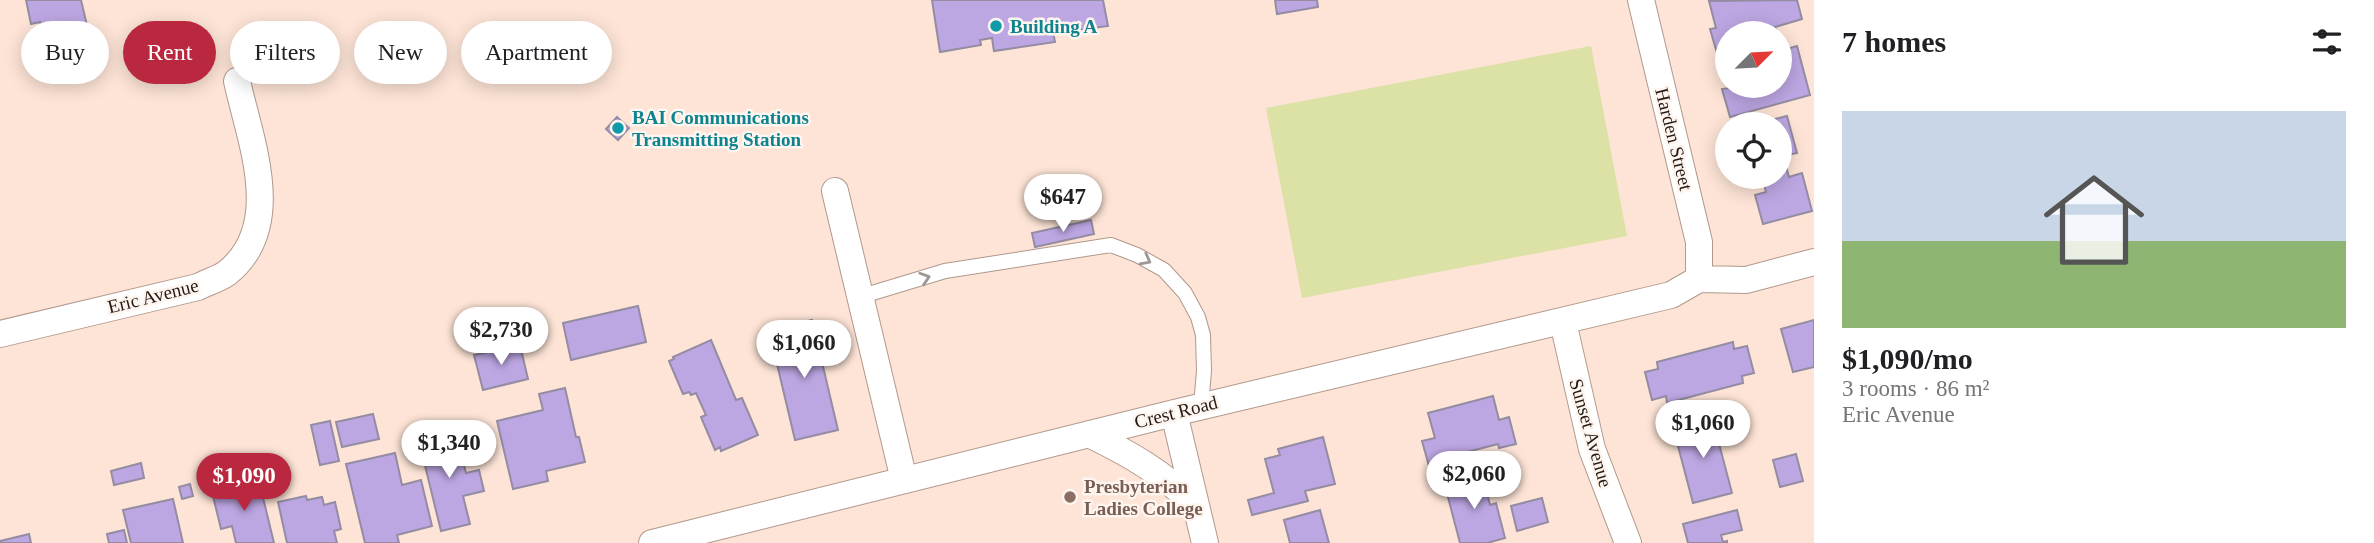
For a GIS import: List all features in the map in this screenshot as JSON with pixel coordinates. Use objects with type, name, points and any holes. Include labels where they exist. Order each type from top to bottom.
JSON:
[{"type":"street","name":"Harden Street","points":[[1641,0],[1699,242],[1699,279]]},
{"type":"street","name":"Eric Avenue","points":[[0,334],[198,287],[225,274],[244,256],[258,225],[261,190],[238,84]]},
{"type":"street","points":[[835,191],[904,480]]},
{"type":"street","points":[[1699,279],[1746,280],[1814,262]]},
{"type":"street","name":"Crest Road","points":[[652,543],[1174,412],[1671,295],[1699,279]]},
{"type":"street","name":"Sunset Avenue","points":[[1563,321],[1592,449],[1628,543]]},
{"type":"street","points":[[1174,412],[1205,543]]},
{"type":"street","points":[[1089,434],[1134,456],[1168,480],[1196,505]]},
{"type":"lane","points":[[859,297],[945,271],[1111,245],[1164,270],[1185,293],[1198,317],[1203,335],[1201,406]]},
{"type":"green space","points":[[1591,46],[1627,236],[1302,298],[1266,108]]},
{"type":"building","points":[[26,0],[81,0],[86,21],[30,21]]},
{"type":"building","name":"Building A","points":[[932,0],[1103,0],[1108,26],[1064,32],[1063,25],[1052,27],[1055,42],[994,51],[992,38],[980,40],[981,45],[940,52]]},
{"type":"building","points":[[1275,0],[1317,0],[1318,7],[1277,14]]},
{"type":"building","points":[[1797,0],[1802,19],[1792,22],[1715,21],[1715,24],[1709,1]]},
{"type":"building","points":[[1715,28],[1715,46],[1710,29]]},
{"type":"building","points":[[1797,46],[1810,95],[1748,112],[1729,112],[1725,98],[1792,98],[1792,47]]},
{"type":"building","name":"BAI Communications Transmitting Station","points":[[617,117],[629,128],[618,140],[606,129]]},
{"type":"building","points":[[1792,134],[1797,153],[1792,154]]},
{"type":"building","points":[[1802,173],[1812,211],[1763,224],[1755,195],[1766,192],[1765,189],[1792,189],[1792,176]]},
{"type":"building","points":[[1091,220],[1094,234],[1035,247],[1032,233]]},
{"type":"building","points":[[638,306],[646,342],[571,360],[563,323]]},
{"type":"building","points":[[812,320],[838,430],[795,440],[769,330]]},
{"type":"building","points":[[1814,320],[1814,367],[1793,372],[1781,329]]},
{"type":"building","points":[[711,340],[736,400],[742,398],[758,435],[721,451],[720,447],[715,450],[701,417],[706,415],[696,393],[683,394],[669,361]]},
{"type":"building","points":[[1733,342],[1734,349],[1747,346],[1754,373],[1742,376],[1743,383],[1667,403],[1666,396],[1652,400],[1645,372],[1658,369],[1657,362]]},
{"type":"building","points":[[520,345],[528,379],[483,390],[474,355]]},
{"type":"building","points":[[565,388],[576,437],[579,437],[585,462],[546,471],[548,481],[513,489],[497,421],[543,410],[539,394]]},
{"type":"building","points":[[1493,396],[1499,420],[1509,417],[1516,444],[1499,448],[1498,444],[1444,458],[1445,462],[1429,466],[1422,441],[1435,438],[1428,413]]},
{"type":"building","points":[[373,414],[379,439],[342,447],[336,422]]},
{"type":"building","points":[[1712,417],[1732,493],[1693,503],[1673,427]]},
{"type":"building","points":[[330,421],[339,461],[320,465],[311,425]]},
{"type":"building","points":[[456,433],[466,473],[479,470],[484,491],[463,496],[470,524],[441,531],[419,441]]},
{"type":"building","points":[[1323,437],[1335,484],[1305,491],[1308,501],[1252,515],[1248,500],[1274,493],[1265,459],[1280,455],[1278,449]]},
{"type":"building","points":[[395,453],[402,485],[421,480],[432,526],[397,535],[399,543],[365,543],[346,464]]},
{"type":"building","points":[[1796,454],[1803,481],[1780,487],[1773,460]]},
{"type":"building","points":[[141,463],[144,478],[114,485],[111,471]]},
{"type":"building","points":[[1482,473],[1490,505],[1496,503],[1505,538],[1487,543],[1460,543],[1444,482]]},
{"type":"building","points":[[259,481],[274,543],[236,543],[232,526],[221,529],[212,492]]},
{"type":"building","points":[[190,484],[193,496],[182,499],[179,487]]},
{"type":"building","points":[[306,496],[307,500],[322,497],[324,505],[335,502],[341,529],[334,531],[337,543],[287,543],[278,502]]},
{"type":"building","points":[[1542,498],[1548,522],[1517,531],[1511,506]]},
{"type":"building","points":[[173,499],[183,543],[131,543],[123,510]]},
{"type":"building","points":[[1320,510],[1329,543],[1290,543],[1284,520]]},
{"type":"building","points":[[1737,510],[1742,530],[1721,535],[1723,542],[1727,543],[1688,543],[1683,524]]},
{"type":"building","points":[[124,530],[127,543],[109,543],[107,534]]},
{"type":"building","points":[[29,534],[31,543],[0,543],[0,541]]},
{"type":"place","name":"Building A","points":[[996,26]]},
{"type":"place","name":"BAI Communications Transmitting Station","points":[[618,128]]},
{"type":"place","name":"Presbyterian Ladies College","points":[[1070,497]]}]
